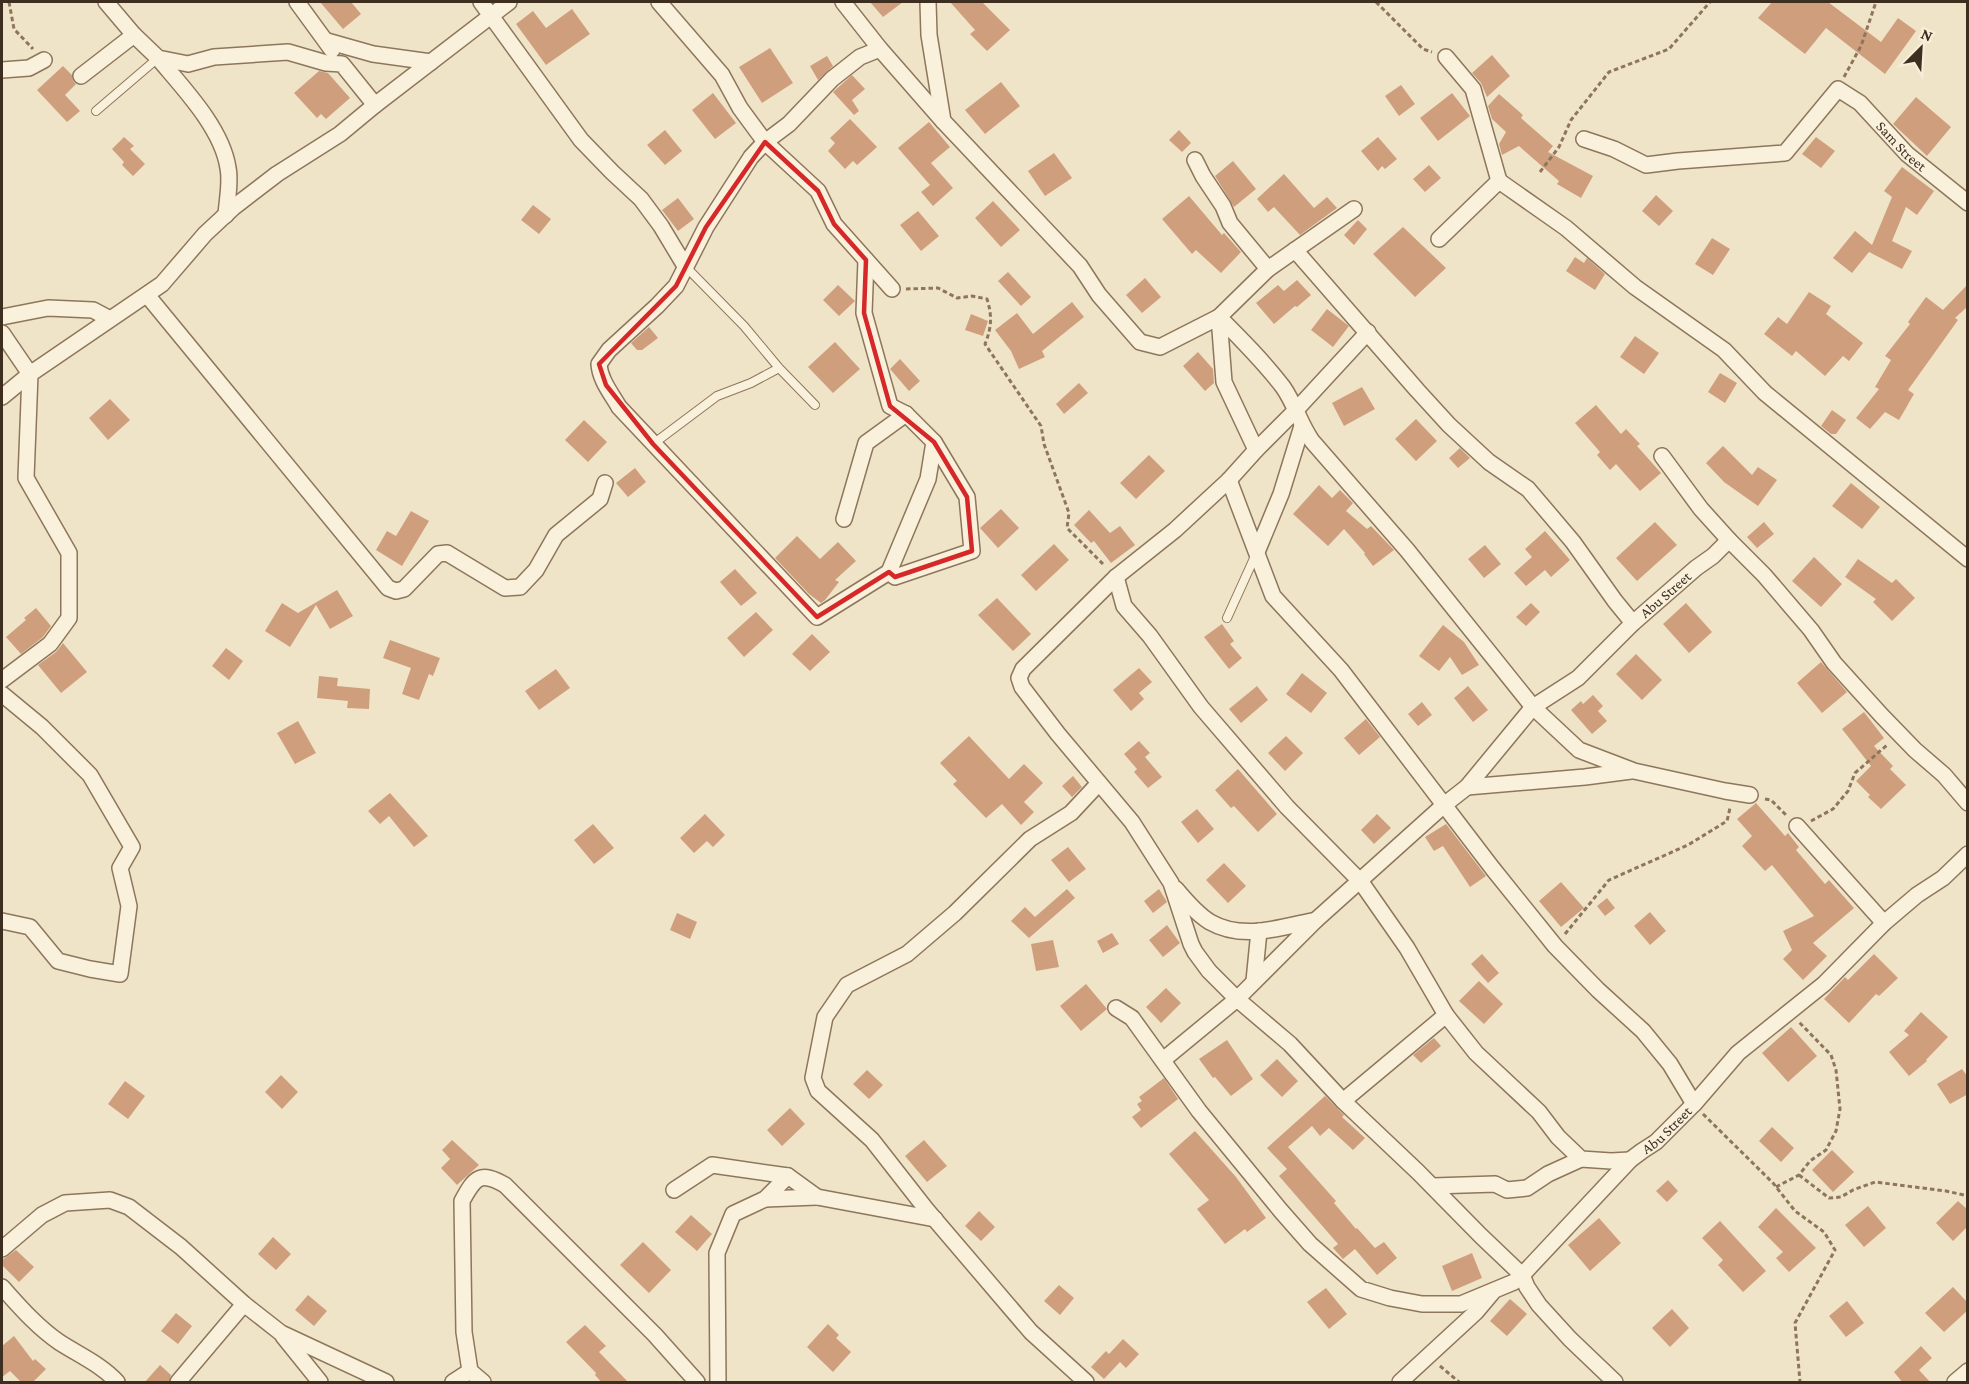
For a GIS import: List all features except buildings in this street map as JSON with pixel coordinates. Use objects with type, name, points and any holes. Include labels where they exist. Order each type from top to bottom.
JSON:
[{"type":"street","points":[[106,2],[134,35],[158,58],[199,108],[220,143],[229,169],[226,215]]},
{"type":"street","points":[[297,2],[375,105]]},
{"type":"street","points":[[481,2],[581,140],[641,199],[661,226],[685,266]]},
{"type":"street","points":[[2,397],[30,374],[162,284],[205,234],[226,215],[277,174],[340,134],[508,2]]},
{"type":"street","points":[[659,2],[722,75],[740,108],[765,142],[818,191],[834,224],[892,289]]},
{"type":"street","points":[[843,2],[880,49],[943,121],[1080,266],[1099,295],[1140,342],[1160,347],[1219,317],[1268,269],[1354,208]]},
{"type":"street","points":[[928,2],[929,35],[943,121]]},
{"type":"street","points":[[81,76],[134,35]]},
{"type":"street","points":[[327,41],[373,54],[431,62]]},
{"type":"street","points":[[880,49],[860,57],[832,80],[789,124],[765,142],[751,157],[706,227],[676,286],[609,350],[599,364],[600,372],[619,407],[817,617],[889,572],[928,479],[934,442]]},
{"type":"street","points":[[158,58],[188,64],[214,57],[288,52],[326,63],[342,64]]},
{"type":"street","points":[[1446,57],[1473,89],[1499,181],[1566,228],[1635,287],[1724,350],[1765,393],[1968,559]]},
{"type":"street","points":[[2,70],[29,68],[44,60]]},
{"type":"street","points":[[1584,139],[1614,149],[1646,165],[1785,153],[1838,89]]},
{"type":"street","name":"Sam Street","points":[[1838,89],[1860,103],[1907,154],[1968,203]]},
{"type":"street","points":[[1195,160],[1223,206],[1230,224],[1268,269]]},
{"type":"street","points":[[1439,239],[1499,181]]},
{"type":"street","name":"Abu Street","points":[[1295,250],[1449,425],[1489,462],[1528,489],[1574,542],[1633,623],[1729,540]]},
{"type":"street","points":[[866,260],[864,313],[890,406],[906,414],[934,442],[967,497],[972,551],[895,577],[889,572]]},
{"type":"street","points":[[147,295],[388,588],[396,591],[404,589],[438,554],[447,553],[505,588],[520,587],[536,570],[556,535],[600,499],[605,483]]},
{"type":"street","points":[[2,317],[48,308],[93,310],[110,319]]},
{"type":"street","points":[[1219,317],[1284,388],[1302,426],[1312,441],[1407,550],[1533,707],[1578,750],[1634,771],[1750,795]]},
{"type":"street","points":[[1219,317],[1224,382],[1256,450]]},
{"type":"street","points":[[1316,920],[1245,933],[1211,922],[1192,907],[1171,883],[1132,822],[1036,706],[1022,687],[1019,678],[1023,669],[1116,578],[1175,530],[1229,480],[1368,332]]},
{"type":"street","points":[[2,333],[30,374],[26,478],[69,554],[69,618],[50,644],[2,680]]},
{"type":"street","points":[[844,519],[866,443],[906,414]]},
{"type":"street","points":[[1257,552],[1281,494],[1302,426]]},
{"type":"street","points":[[1662,456],[1701,508],[1764,575],[1811,630],[1834,663],[1915,750],[1944,774],[1968,803]]},
{"type":"street","points":[[1229,480],[1273,596],[1341,670],[1555,946],[1643,1031],[1670,1064],[1694,1104]]},
{"type":"street","points":[[1116,578],[1124,606],[1150,636],[1201,707],[1287,807],[1360,882],[1407,948],[1446,1015],[1476,1053],[1539,1112],[1558,1137],[1581,1159]]},
{"type":"street","points":[[1163,1060],[1237,999],[1316,920],[1467,787],[1533,707],[1578,678],[1633,623]]},
{"type":"street","points":[[2,694],[42,727],[90,775],[132,847],[120,868],[129,906],[120,974],[58,961],[30,927],[2,921]]},
{"type":"street","points":[[1467,787],[1634,771]]},
{"type":"street","points":[[1086,1383],[1031,1332],[935,1219],[872,1140],[819,1091],[813,1078],[825,1017],[847,985],[907,954],[956,913],[1030,839],[1071,813],[1099,783]]},
{"type":"street","points":[[1797,826],[1884,923]]},
{"type":"street","name":"Abu Street","points":[[1116,1008],[1132,1018],[1199,1111],[1281,1211],[1310,1244],[1361,1289],[1390,1298],[1422,1304],[1461,1304],[1514,1282],[1522,1275],[1630,1160],[1656,1142],[1694,1104],[1738,1053],[1824,984],[1884,923],[1917,895],[1943,878],[1968,854]]},
{"type":"street","points":[[1171,883],[1195,952],[1209,971],[1237,999],[1290,1044],[1343,1101],[1522,1275],[1539,1305],[1615,1383]]},
{"type":"street","points":[[1254,981],[1259,931]]},
{"type":"street","points":[[1343,1101],[1446,1015]]},
{"type":"street","points":[[1432,1186],[1495,1184],[1507,1190],[1527,1188],[1548,1174],[1581,1159],[1630,1160]]},
{"type":"street","points":[[674,1190],[712,1165],[788,1176],[817,1197]]},
{"type":"street","points":[[718,1383],[717,1253],[733,1214],[765,1199],[788,1176]]},
{"type":"street","points":[[483,1383],[470,1371],[464,1332],[462,1202],[470,1186],[480,1178],[490,1177],[514,1193],[655,1335],[697,1383]]},
{"type":"street","points":[[765,1199],[817,1197],[935,1219]]},
{"type":"street","points":[[2,1249],[42,1215],[65,1203],[110,1200],[129,1207],[181,1247],[244,1305],[281,1333],[386,1383]]},
{"type":"street","points":[[2,1287],[27,1315],[57,1341],[94,1364],[117,1383]]},
{"type":"street","points":[[1400,1383],[1476,1312],[1496,1288]]},
{"type":"street","points":[[178,1383],[244,1305]]},
{"type":"street","points":[[281,1333],[321,1383]]},
{"type":"street","points":[[453,1383],[470,1371]]},
{"type":"lane","points":[[96,111],[158,58]]},
{"type":"lane","points":[[685,266],[744,326],[779,368],[815,405]]},
{"type":"lane","points":[[653,444],[717,396],[751,384],[779,368]]},
{"type":"lane","points":[[1227,618],[1257,552]]},
{"type":"path","points":[[1376,2],[1423,49],[1446,57]]},
{"type":"path","points":[[1540,172],[1559,147],[1571,120],[1609,72],[1669,48],[1710,2]]},
{"type":"path","points":[[1838,89],[1861,46],[1876,2]]},
{"type":"path","points":[[892,289],[938,288],[957,298],[972,296],[987,299],[992,313],[991,330],[985,344],[1041,426],[1044,444],[1069,513],[1067,528],[1116,578]]},
{"type":"path","points":[[1555,946],[1609,880],[1688,845],[1727,821],[1730,808],[1750,795],[1771,800],[1797,826],[1817,819],[1833,809],[1848,791],[1855,773],[1888,744]]},
{"type":"path","points":[[1776,1187],[1799,1175],[1810,1161],[1826,1150],[1836,1131],[1840,1109],[1839,1086],[1831,1055],[1788,1013]]},
{"type":"path","points":[[1694,1104],[1776,1187],[1795,1211],[1824,1232],[1835,1250],[1795,1323],[1800,1383]]},
{"type":"path","points":[[1799,1175],[1829,1198],[1841,1197],[1875,1182],[1968,1196]]},
{"type":"path","points":[[1433,1351],[1441,1367],[1458,1383]]},
{"type":"highlighted area","points":[[765,142],[818,191],[834,224],[866,260],[864,313],[890,406],[934,442],[967,497],[972,551],[895,577],[889,572],[817,617],[653,444],[606,385],[599,364],[676,286],[706,227]]}]
